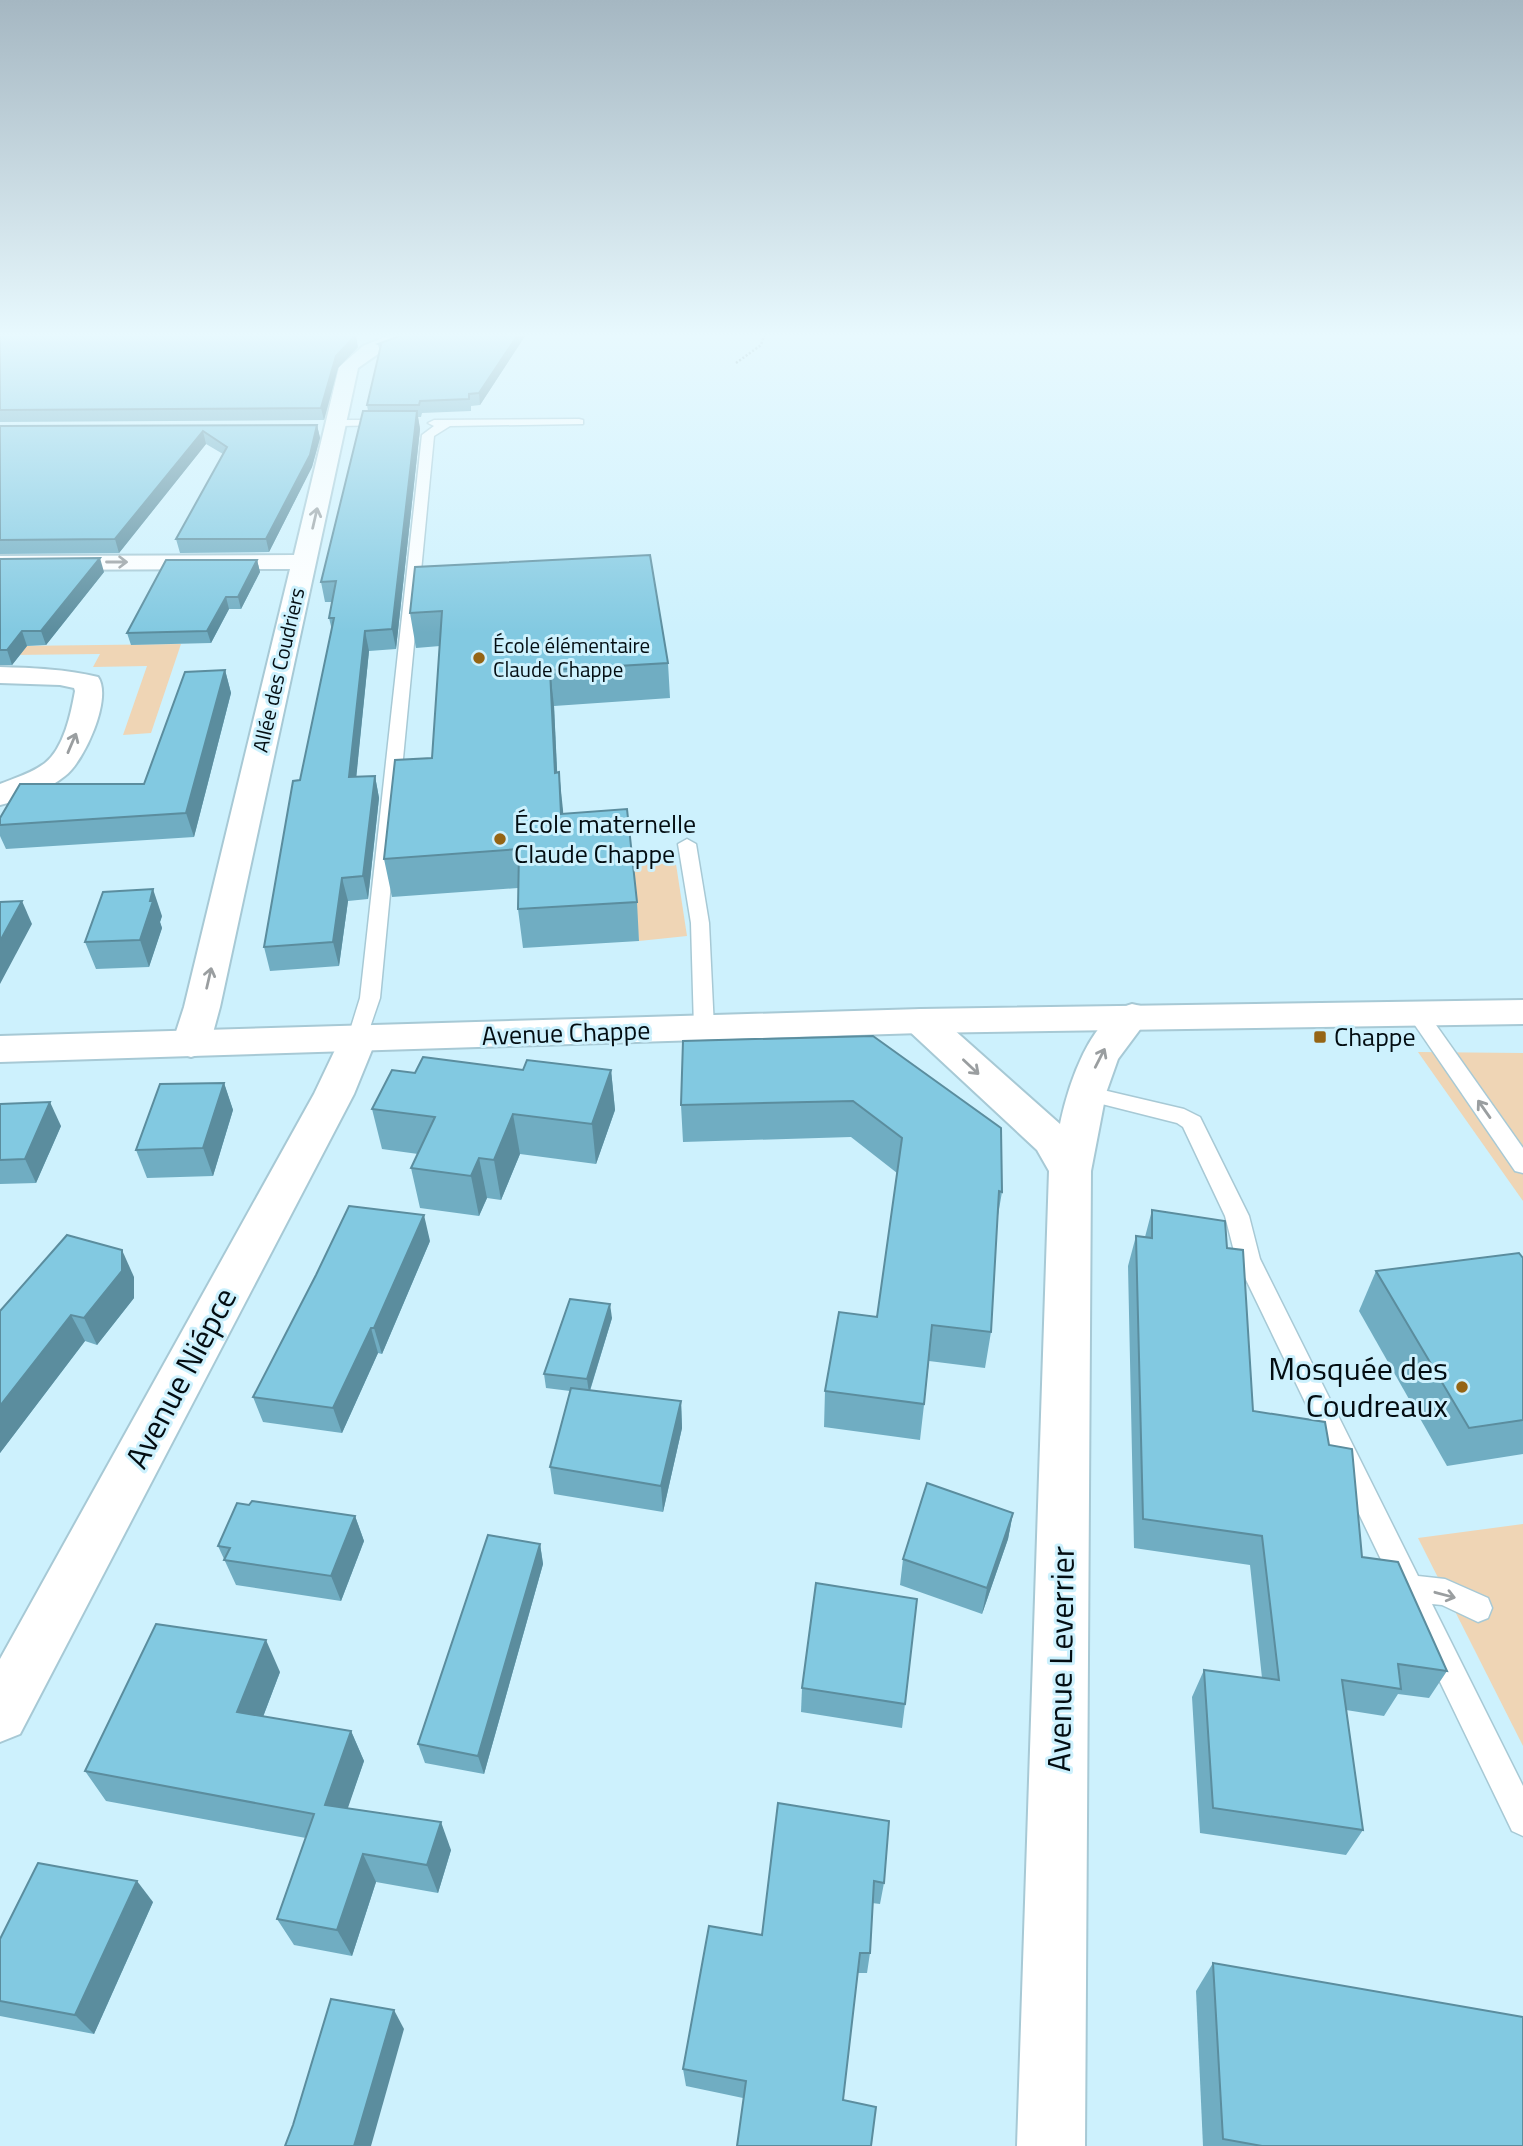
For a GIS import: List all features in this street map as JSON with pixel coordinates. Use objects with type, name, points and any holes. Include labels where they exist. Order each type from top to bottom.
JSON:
[{"type":"street","name":"Allée des Coudriers","points":[[191,1044],[202,1007],[305,562],[325,433]]},
{"type":"street","points":[[0,563],[305,562]]},
{"type":"street","points":[[0,675],[74,678],[88,683],[90,691],[85,712],[64,762],[56,769],[0,796]]},
{"type":"street","name":"Avenue Chappe","points":[[0,1049],[921,1021],[1523,1012]]},
{"type":"street","name":"Avenue Leverrier","points":[[1051,2146],[1070,1171],[1086,1093],[1100,1055],[1132,1016]]},
{"type":"street","points":[[921,1021],[1052,1140],[1070,1171]]},
{"type":"street","name":"Avenue Niépce","points":[[0,1714],[327,1107],[357,1040]]},
{"type":"street","points":[[999,1093],[1053,1099],[1086,1093]]},
{"type":"lane","points":[[357,1040],[370,998],[428,435],[431,433]]},
{"type":"lane","points":[[687,844],[700,923],[704,1028]]},
{"type":"lane","points":[[1417,1013],[1523,1165]]},
{"type":"lane","points":[[1086,1093],[1184,1117],[1192,1122],[1237,1216],[1248,1259],[1523,1820]]},
{"type":"lane","points":[[1409,1589],[1445,1592],[1478,1608]]},
{"type":"shaded area","points":[[181,644],[151,733],[123,735],[147,666],[93,667],[100,654],[10,655],[17,646]]},
{"type":"shaded area","points":[[631,864],[676,864],[687,936],[639,941]]},
{"type":"shaded area","points":[[1418,1052],[1523,1053],[1523,1201],[1425,1062]]},
{"type":"shaded area","points":[[1523,1524],[1523,1746],[1418,1538]]},
{"type":"building","points":[[0,433],[201,433],[115,539],[0,540]]},
{"type":"building","points":[[206,433],[315,433],[310,455],[266,539],[176,539],[227,447]]},
{"type":"building","points":[[358,433],[414,433],[392,629],[365,631],[349,777],[375,776],[363,876],[342,878],[333,942],[264,947],[293,781],[300,780],[334,618],[329,618],[336,581],[321,582]]},
{"type":"building","points":[[650,555],[668,663],[550,670],[555,773],[559,772],[561,814],[627,809],[637,902],[518,909],[519,849],[384,859],[395,760],[432,758],[442,611],[410,613],[415,567]]},
{"type":"building","points":[[100,558],[41,631],[22,631],[7,650],[0,650],[0,559]]},
{"type":"building","points":[[166,560],[257,560],[238,597],[226,597],[207,631],[127,633]]},
{"type":"building","points":[[225,670],[186,813],[0,825],[0,818],[20,784],[144,784],[185,672]]},
{"type":"building","points":[[153,889],[150,901],[153,901],[140,940],[85,942],[103,892]]},
{"type":"building","points":[[22,901],[0,941],[0,902]]},
{"type":"building","points":[[873,1036],[1001,1128],[1002,1192],[999,1191],[991,1332],[932,1325],[924,1404],[825,1391],[839,1312],[877,1317],[902,1138],[853,1101],[681,1105],[683,1041]]},
{"type":"building","points":[[423,1057],[523,1070],[527,1060],[611,1070],[592,1124],[513,1114],[494,1160],[479,1158],[471,1176],[411,1168],[435,1117],[372,1109],[392,1070],[415,1073]]},
{"type":"building","points":[[224,1083],[203,1148],[136,1150],[160,1084]]},
{"type":"building","points":[[50,1102],[25,1159],[0,1160],[0,1104]]},
{"type":"building","points":[[349,1206],[424,1215],[374,1328],[371,1328],[333,1408],[253,1397],[316,1275]]},
{"type":"building","points":[[1152,1210],[1225,1221],[1227,1248],[1243,1250],[1253,1411],[1325,1422],[1329,1445],[1352,1449],[1362,1557],[1398,1562],[1447,1671],[1398,1664],[1401,1689],[1342,1680],[1363,1830],[1213,1808],[1204,1670],[1279,1680],[1262,1536],[1143,1519],[1136,1236],[1152,1238]]},
{"type":"building","points":[[67,1235],[122,1250],[122,1271],[84,1318],[71,1315],[0,1406],[0,1311]]},
{"type":"building","points":[[1519,1253],[1523,1258],[1523,1420],[1469,1428],[1376,1271]]},
{"type":"building","points":[[570,1299],[610,1304],[587,1379],[544,1374]]},
{"type":"building","points":[[571,1388],[681,1401],[661,1486],[550,1467]]},
{"type":"building","points":[[927,1483],[1013,1513],[987,1588],[903,1559]]},
{"type":"building","points":[[252,1501],[355,1516],[331,1576],[224,1560],[230,1548],[218,1546],[237,1503],[249,1505]]},
{"type":"building","points":[[488,1535],[540,1544],[478,1756],[418,1744]]},
{"type":"building","points":[[816,1583],[917,1599],[905,1704],[802,1688]]},
{"type":"building","points":[[156,1624],[266,1640],[237,1712],[351,1731],[325,1805],[441,1822],[427,1865],[363,1854],[337,1930],[277,1919],[314,1814],[85,1771]]},
{"type":"building","points":[[778,1803],[889,1821],[884,1883],[874,1881],[870,1953],[860,1953],[843,2100],[876,2107],[871,2146],[737,2146],[746,2081],[683,2069],[709,1926],[762,1935]]},
{"type":"building","points":[[38,1863],[137,1881],[75,2015],[0,2001],[0,1939]]},
{"type":"building","points":[[1213,1963],[1523,2017],[1523,2146],[1262,2146],[1223,2139]]},
{"type":"building","points":[[331,1999],[394,2010],[354,2146],[285,2146],[293,2125]]},
{"type":"place","name":"École élémentaire Claude Chappe","points":[[479,658]]},
{"type":"place","name":"École maternelle Claude Chappe","points":[[500,839]]},
{"type":"place","name":"Chappe","points":[[1320,1037]]},
{"type":"place","name":"Mosquée des Coudreaux","points":[[1462,1387]]}]
